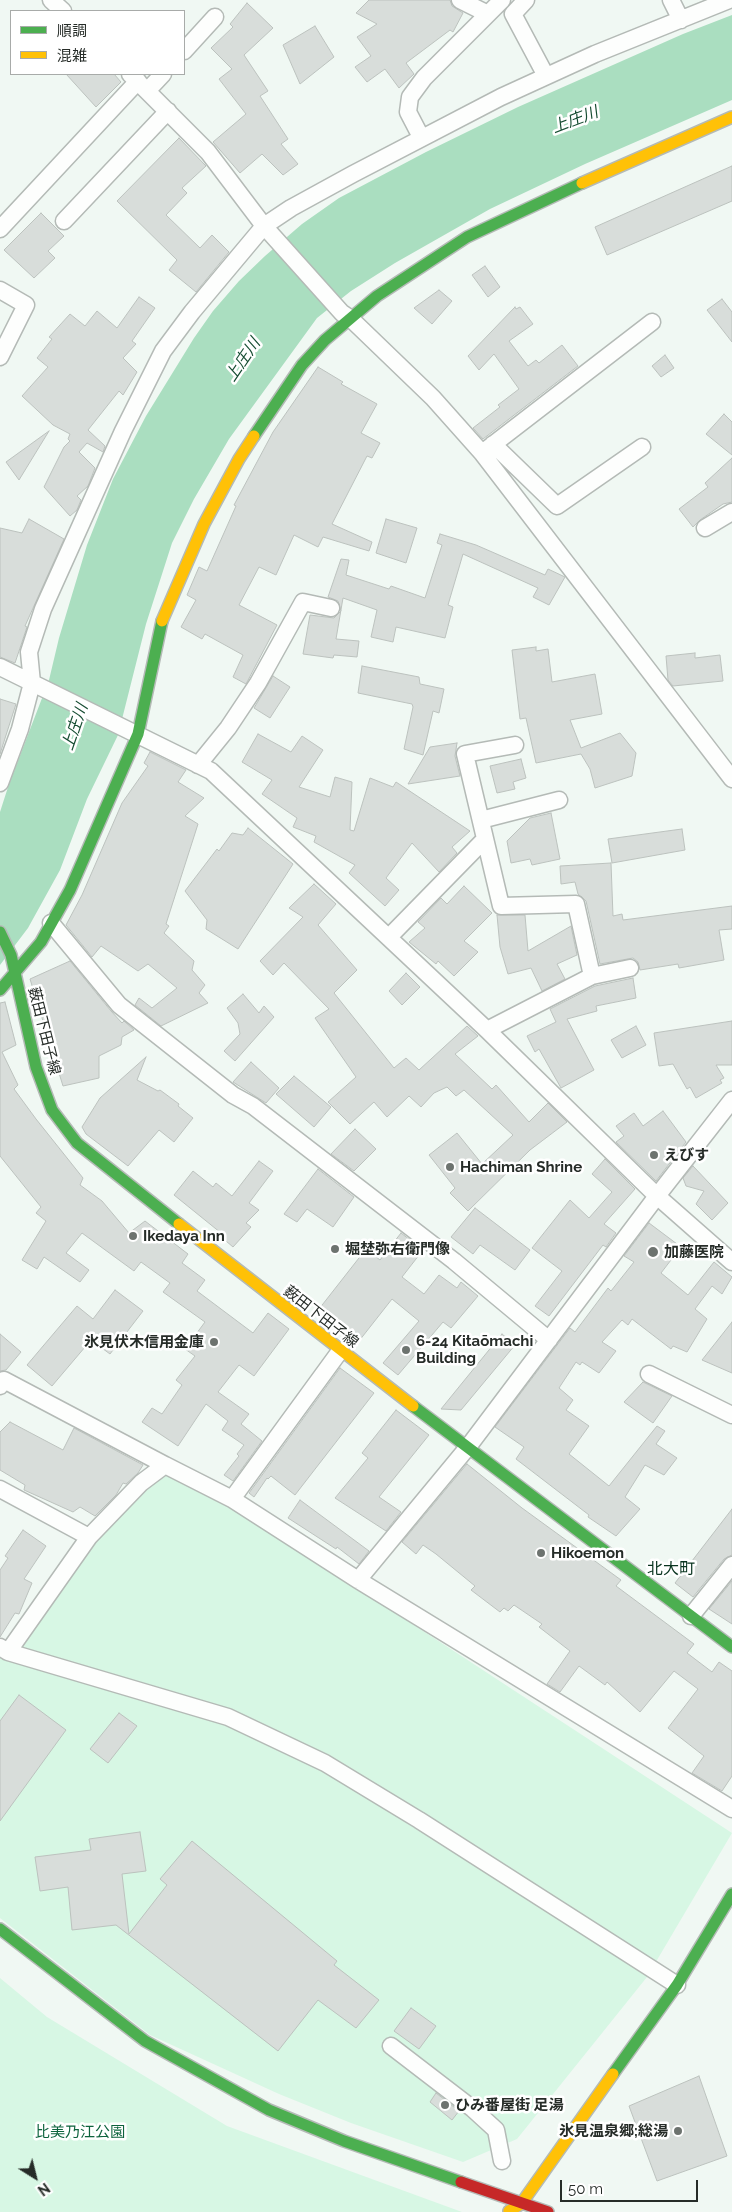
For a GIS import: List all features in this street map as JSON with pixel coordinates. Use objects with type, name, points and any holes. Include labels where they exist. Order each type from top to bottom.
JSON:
[{"type":"street","points":[[52,0],[62,10]]},
{"type":"street","points":[[460,0],[488,14]]},
{"type":"street","points":[[421,137],[408,112],[410,97],[424,78],[502,0]]},
{"type":"street","points":[[526,0],[513,14],[546,76]]},
{"type":"street","points":[[671,0],[681,20]]},
{"type":"street","points":[[0,783],[20,729],[32,683],[29,652],[43,609],[123,431],[164,351],[192,312],[266,228],[291,208],[421,137],[546,76],[729,0]]},
{"type":"street","points":[[185,50],[215,17]]},
{"type":"street","points":[[0,229],[138,82],[160,75]]},
{"type":"street","points":[[138,82],[208,152],[266,228],[346,316],[432,398],[557,506],[642,447]]},
{"type":"street","points":[[64,221],[168,111]]},
{"type":"street","points":[[0,990],[41,942],[70,890],[138,734],[164,614],[204,524],[239,459],[302,365],[346,316],[468,236],[532,205],[732,117]]},
{"type":"street","points":[[0,290],[26,305],[0,357]]},
{"type":"street","points":[[488,448],[652,322]]},
{"type":"street","points":[[488,448],[732,779]]},
{"type":"street","points":[[705,528],[732,512]]},
{"type":"street","points":[[198,765],[228,728],[258,683],[303,602],[331,608]]},
{"type":"street","points":[[0,668],[211,771],[487,1030],[656,1196],[732,1262]]},
{"type":"street","points":[[515,745],[465,754],[501,906],[576,904],[592,976]]},
{"type":"street","points":[[481,820],[559,800]]},
{"type":"street","points":[[389,937],[485,839]]},
{"type":"street","points":[[51,923],[119,1006],[233,1095],[253,1106],[454,1261],[549,1340]]},
{"type":"street","name":"薮田下田子線","points":[[0,932],[11,955],[36,1067],[52,1110],[77,1143],[340,1351],[732,1647]]},
{"type":"street","points":[[487,1030],[592,976],[630,968]]},
{"type":"street","points":[[358,1580],[468,1447],[656,1196],[732,1100]]},
{"type":"street","points":[[232,1499],[340,1351]]},
{"type":"street","points":[[649,1374],[732,1415]]},
{"type":"street","points":[[0,1386],[4,1380],[232,1499],[358,1580],[732,1809]]},
{"type":"street","points":[[165,1465],[141,1483],[90,1537],[4,1650],[228,1716],[325,1763],[420,1820],[677,1985]]},
{"type":"street","points":[[0,1489],[90,1537]]},
{"type":"street","points":[[691,1616],[732,1565]]},
{"type":"street","points":[[508,2212],[521,2204],[677,1985],[732,1894]]},
{"type":"street","points":[[0,1929],[145,2041],[270,2110],[344,2141],[548,2212]]},
{"type":"street","points":[[391,2046],[473,2109],[496,2130],[502,2161]]},
{"type":"green space","points":[[167,1471],[229,1504],[732,1833],[647,1977],[517,2139],[463,2162],[351,2123],[279,2094],[150,2035],[0,1918],[0,1655],[95,1540],[146,1486]]},
{"type":"green space","name":"比美乃江公園","points":[[0,1978],[47,2017],[227,2126],[462,2212],[0,2212]]},
{"type":"water","name":"上庄川","points":[[732,15],[732,100],[585,164],[490,209],[395,263],[351,291],[317,318],[229,439],[194,499],[172,543],[146,624],[118,735],[87,799],[60,870],[28,928],[0,965],[0,812],[9,784],[49,680],[59,638],[87,545],[113,479],[146,416],[213,311],[239,281],[265,256],[302,224],[339,198],[426,152],[518,107],[683,34]]},
{"type":"building","points":[[369,0],[450,0],[452,6],[463,13],[453,32],[450,30],[406,63],[414,74],[399,88],[385,69],[367,82],[355,67],[371,56],[357,37],[377,24],[356,13]]},
{"type":"building","points":[[247,3],[273,28],[244,55],[268,91],[260,96],[288,139],[281,144],[298,164],[283,175],[262,154],[240,173],[213,142],[246,114],[219,79],[232,69],[211,48],[233,27],[230,24]]},
{"type":"building","points":[[315,26],[334,57],[300,84],[283,45]]},
{"type":"building","points":[[67,75],[115,75],[121,82],[96,107]]},
{"type":"building","points":[[179,138],[206,166],[182,188],[187,193],[166,215],[200,248],[212,235],[229,252],[196,292],[169,270],[177,260],[117,201]]},
{"type":"building","points":[[732,166],[732,201],[607,255],[595,227]]},
{"type":"building","points":[[41,213],[64,236],[48,251],[55,258],[34,278],[4,250]]},
{"type":"building","points":[[485,266],[500,287],[488,297],[472,275]]},
{"type":"building","points":[[439,290],[452,301],[432,324],[414,308]]},
{"type":"building","points":[[139,297],[155,308],[132,341],[136,344],[123,358],[137,372],[123,395],[119,391],[88,430],[105,446],[103,452],[87,443],[79,452],[95,468],[88,486],[77,496],[81,500],[77,510],[70,516],[44,487],[64,447],[70,441],[68,439],[70,434],[53,425],[22,396],[48,367],[37,358],[52,339],[49,337],[70,314],[85,326],[97,311],[117,328]]},
{"type":"building","points":[[722,299],[732,312],[732,342],[707,310]]},
{"type":"building","points":[[515,307],[516,309],[520,307],[533,324],[509,341],[528,366],[536,360],[539,363],[562,345],[578,366],[483,439],[473,428],[519,389],[494,354],[479,370],[468,356]]},
{"type":"building","points":[[665,355],[674,368],[661,377],[652,366]]},
{"type":"building","points":[[318,367],[343,382],[341,384],[377,404],[361,433],[380,443],[372,458],[367,456],[332,524],[372,542],[369,551],[323,537],[318,547],[294,535],[276,575],[259,567],[239,605],[277,625],[246,684],[233,677],[243,655],[205,634],[202,639],[181,627],[196,600],[187,595],[199,567],[207,571],[236,506],[234,505],[273,432]]},
{"type":"building","points":[[724,414],[732,422],[732,455],[706,434]]},
{"type":"building","points":[[49,431],[19,480],[6,462]]},
{"type":"building","points":[[732,458],[732,502],[723,504],[693,527],[679,509],[708,487],[705,483]]},
{"type":"building","points":[[29,519],[64,539],[25,626],[27,627],[15,663],[0,657],[0,528],[22,533]]},
{"type":"building","points":[[386,519],[417,528],[406,563],[376,553]]},
{"type":"building","points":[[440,534],[476,545],[545,575],[548,569],[565,577],[549,605],[533,597],[538,588],[463,554],[448,605],[453,607],[445,638],[396,627],[393,642],[371,637],[377,610],[343,598],[341,611],[338,601],[328,597],[341,559],[349,560],[346,575],[389,589],[391,586],[425,598],[442,545],[437,543]]},
{"type":"building","points":[[341,611],[336,639],[359,641],[357,657],[334,655],[333,658],[303,654],[310,615],[334,618]]},
{"type":"building","points":[[536,647],[536,651],[548,649],[552,682],[595,674],[602,714],[570,720],[581,748],[620,733],[636,753],[632,776],[595,788],[590,769],[581,754],[536,763],[526,718],[520,719],[512,650]]},
{"type":"building","points":[[695,653],[695,658],[720,655],[723,681],[673,686],[668,680],[666,656]]},
{"type":"building","points":[[362,666],[419,677],[420,684],[444,689],[439,713],[433,711],[423,755],[404,749],[413,707],[412,704],[358,693]]},
{"type":"building","points":[[273,676],[290,687],[270,718],[254,708]]},
{"type":"building","points":[[0,699],[16,704],[0,754]]},
{"type":"building","points":[[258,734],[291,752],[302,736],[323,750],[299,787],[330,797],[335,777],[352,782],[350,830],[354,831],[370,778],[393,787],[396,782],[470,831],[452,847],[457,853],[439,872],[412,843],[386,878],[399,890],[385,906],[349,873],[355,865],[314,842],[316,836],[293,827],[297,818],[262,794],[272,780],[242,762]]},
{"type":"building","points":[[457,743],[455,756],[460,776],[408,784],[430,747]]},
{"type":"building","points":[[150,752],[186,770],[178,782],[204,798],[185,816],[198,824],[166,924],[169,926],[164,933],[194,961],[192,970],[205,985],[199,993],[208,1003],[161,1026],[135,1005],[139,998],[152,1008],[177,988],[148,964],[138,971],[101,946],[92,957],[66,925],[82,895],[122,803],[148,766],[144,763]]},
{"type":"building","points":[[521,759],[526,778],[513,782],[515,789],[497,793],[490,766]]},
{"type":"building","points":[[551,813],[560,859],[532,865],[530,859],[511,863],[507,841],[530,818]]},
{"type":"building","points":[[248,828],[293,864],[238,949],[206,929],[207,920],[185,891],[217,849],[219,851],[232,833],[243,835]]},
{"type":"building","points":[[682,829],[685,850],[612,863],[608,839]]},
{"type":"building","points":[[611,863],[613,916],[622,914],[623,920],[732,906],[732,929],[719,930],[724,960],[679,968],[678,964],[640,970],[638,962],[633,958],[600,964],[586,901],[578,894],[575,882],[561,884],[560,866]]},
{"type":"building","points":[[314,884],[336,904],[318,925],[357,970],[334,993],[394,1068],[406,1058],[419,1070],[467,1026],[478,1036],[455,1054],[492,1089],[496,1085],[529,1122],[548,1103],[567,1122],[530,1150],[468,1211],[450,1193],[455,1188],[429,1155],[457,1133],[482,1164],[513,1135],[464,1090],[456,1096],[447,1087],[434,1093],[421,1107],[409,1096],[387,1117],[374,1102],[350,1124],[328,1102],[356,1077],[315,1018],[329,1009],[284,963],[273,975],[260,961],[303,917],[289,908]]},
{"type":"building","points":[[464,886],[492,913],[464,941],[478,952],[454,976],[438,961],[436,964],[409,942],[425,928],[418,922],[441,898],[447,904]]},
{"type":"building","points":[[497,915],[525,915],[528,951],[571,926],[577,955],[557,964],[565,979],[542,991],[531,968],[508,974],[500,947]]},
{"type":"building","points":[[70,961],[122,1023],[124,1021],[134,1030],[122,1037],[121,1045],[99,1056],[99,1078],[63,1086],[30,979]]},
{"type":"building","points":[[406,973],[420,987],[402,1005],[389,991]]},
{"type":"building","points":[[633,978],[636,998],[596,1006],[597,1011],[567,1019],[594,1070],[561,1088],[539,1049],[535,1052],[527,1036],[556,1022],[550,1009],[595,986]]},
{"type":"building","points":[[243,994],[259,1013],[264,1006],[274,1017],[235,1061],[224,1051],[240,1034],[238,1023],[227,1008]]},
{"type":"building","points":[[5,1002],[16,1045],[2,1052],[18,1085],[14,1089],[83,1178],[80,1185],[102,1201],[129,1233],[145,1221],[188,1254],[182,1263],[205,1280],[197,1291],[253,1333],[268,1313],[289,1329],[254,1376],[239,1365],[218,1392],[249,1414],[241,1424],[262,1441],[233,1481],[224,1475],[239,1456],[237,1454],[244,1445],[222,1430],[228,1421],[206,1404],[178,1446],[142,1422],[152,1408],[162,1414],[182,1385],[176,1380],[195,1356],[185,1349],[205,1322],[163,1292],[170,1283],[141,1262],[134,1271],[82,1233],[66,1253],[89,1270],[80,1282],[44,1257],[37,1269],[22,1260],[46,1221],[36,1213],[41,1207],[0,1156],[0,1003]]},
{"type":"building","points":[[732,1021],[732,1065],[716,1065],[724,1078],[720,1080],[722,1083],[696,1098],[690,1087],[687,1089],[673,1064],[659,1066],[654,1033]]},
{"type":"building","points":[[636,1026],[646,1045],[622,1058],[611,1040]]},
{"type":"building","points":[[146,1057],[137,1080],[158,1091],[160,1090],[179,1104],[178,1106],[193,1118],[174,1142],[159,1130],[128,1166],[86,1134],[82,1127],[100,1098]]},
{"type":"building","points":[[251,1062],[279,1088],[266,1103],[233,1082]]},
{"type":"building","points":[[294,1076],[331,1107],[314,1127],[276,1094]]},
{"type":"building","name":"えびす","points":[[663,1111],[686,1142],[656,1181],[616,1142],[624,1136],[616,1126],[634,1113],[643,1126]]},
{"type":"building","points":[[355,1129],[376,1149],[354,1171],[331,1154]]},
{"type":"building","points":[[605,1159],[635,1189],[604,1224],[616,1233],[606,1247],[603,1245],[549,1316],[535,1306],[562,1271],[532,1248],[570,1200],[589,1218],[612,1192],[592,1174]]},
{"type":"building","points":[[259,1161],[273,1171],[249,1203],[259,1210],[246,1223],[251,1227],[233,1247],[219,1235],[221,1233],[174,1195],[193,1171],[213,1187],[216,1183],[232,1196]]},
{"type":"building","points":[[693,1166],[728,1203],[712,1220],[696,1204],[704,1191],[686,1186],[683,1178]]},
{"type":"building","points":[[318,1169],[354,1197],[333,1227],[307,1209],[297,1222],[284,1214]]},
{"type":"building","points":[[475,1208],[530,1250],[515,1270],[480,1245],[473,1254],[451,1237]]},
{"type":"building","points":[[649,1223],[681,1247],[661,1273],[688,1295],[714,1262],[732,1277],[722,1294],[712,1286],[695,1309],[707,1319],[687,1352],[673,1346],[671,1349],[632,1319],[628,1325],[622,1320],[602,1342],[616,1351],[599,1373],[582,1362],[580,1365],[576,1362],[559,1388],[573,1400],[566,1410],[589,1426],[569,1454],[609,1486],[657,1426],[665,1431],[656,1444],[677,1458],[664,1475],[645,1465],[625,1497],[640,1509],[616,1536],[588,1517],[589,1515],[516,1459],[524,1447],[495,1427],[570,1328],[575,1332],[608,1288],[611,1291],[634,1262],[624,1256]]},
{"type":"building","points":[[401,1233],[423,1250],[402,1277],[424,1294],[439,1275],[457,1288],[461,1282],[478,1296],[451,1328],[443,1322],[398,1375],[383,1363],[419,1321],[392,1299],[359,1341],[319,1309],[366,1249],[380,1260]]},
{"type":"building","points":[[115,1290],[143,1311],[110,1354],[91,1340],[52,1386],[27,1365],[77,1306],[93,1319]]},
{"type":"building","points":[[732,1322],[732,1373],[702,1360]]},
{"type":"building","points":[[0,1334],[21,1352],[6,1370],[0,1371]]},
{"type":"building","points":[[502,1334],[515,1345],[461,1410],[441,1409]]},
{"type":"building","points":[[340,1368],[374,1393],[295,1495],[271,1476],[267,1478],[254,1497],[249,1493]]},
{"type":"building","points":[[643,1382],[672,1396],[653,1423],[624,1402]]},
{"type":"building","points":[[396,1410],[429,1435],[379,1497],[401,1512],[386,1531],[335,1498],[368,1458],[362,1453]]},
{"type":"building","points":[[10,1422],[63,1450],[74,1428],[143,1465],[138,1473],[126,1484],[123,1483],[116,1495],[95,1516],[80,1507],[73,1512],[24,1490],[25,1485],[0,1470],[0,1432]]},
{"type":"building","points":[[467,1464],[522,1508],[621,1580],[616,1586],[694,1644],[687,1653],[712,1672],[719,1662],[732,1671],[732,1776],[722,1791],[692,1773],[704,1756],[668,1728],[698,1689],[674,1671],[640,1712],[607,1682],[605,1685],[579,1666],[560,1692],[547,1684],[570,1651],[539,1627],[542,1624],[514,1605],[508,1611],[504,1608],[500,1612],[471,1590],[475,1586],[436,1554],[423,1545],[416,1554],[402,1542]]},
{"type":"building","points":[[300,1500],[369,1551],[359,1564],[337,1547],[336,1549],[288,1518]]},
{"type":"building","points":[[732,1509],[732,1555],[724,1559],[693,1597],[675,1583]]},
{"type":"building","points":[[23,1530],[46,1546],[24,1579],[32,1583],[19,1614],[15,1613],[0,1637],[0,1570],[8,1558],[5,1556]]},
{"type":"building","points":[[732,1581],[732,1624],[709,1609]]},
{"type":"building","points":[[19,1695],[66,1730],[0,1821],[0,1721]]},
{"type":"building","points":[[119,1713],[137,1726],[108,1763],[90,1749]]},
{"type":"building","points":[[140,1832],[146,1871],[122,1874],[129,1934],[167,1885],[160,1879],[192,1841],[337,1961],[334,1965],[379,2000],[356,2028],[318,2000],[278,2051],[116,1925],[72,1930],[68,1887],[40,1891],[35,1857],[91,1850],[89,1839]]},
{"type":"building","points":[[411,2008],[436,2026],[419,2049],[394,2031]]},
{"type":"building","name":"氷見温泉郷;総湯","points":[[699,2076],[727,2156],[657,2181],[629,2106]]},
{"type":"building","name":"ひみ番屋街 足湯","points":[[436,2093],[459,2111],[452,2120],[430,2102]]},
{"type":"traffic: fast","points":[[254,436],[302,365],[325,340],[377,296],[467,237],[582,183]]},
{"type":"traffic: fast","points":[[0,990],[41,942],[70,890],[138,734],[162,621]]},
{"type":"traffic: fast","points":[[0,932],[11,955],[36,1067],[52,1110],[77,1143],[179,1224]]},
{"type":"traffic: fast","points":[[413,1406],[732,1647]]},
{"type":"traffic: fast","points":[[613,2074],[677,1985],[732,1894]]},
{"type":"traffic: fast","points":[[0,1929],[145,2041],[269,2110],[344,2141],[461,2182]]},
{"type":"traffic: slow","points":[[582,183],[732,117]]},
{"type":"traffic: slow","points":[[162,621],[204,524],[239,459],[254,436]]},
{"type":"traffic: slow","points":[[179,1224],[413,1406]]},
{"type":"traffic: slow","points":[[509,2211],[521,2204],[613,2074]]},
{"type":"traffic: jam","points":[[461,2182],[548,2212]]},
{"type":"place","name":"えびす","points":[[654,1155]]},
{"type":"place","name":"Hachiman Shrine","points":[[450,1167]]},
{"type":"place","name":"Ikedaya Inn","points":[[133,1236]]},
{"type":"place","name":"堀埜弥右衛門像","points":[[335,1249]]},
{"type":"place","name":"加藤医院","points":[[653,1252]]},
{"type":"place","name":"氷見伏木信用金庫","points":[[214,1342]]},
{"type":"place","name":"6-24 Kitaōmachi Building","points":[[406,1350]]},
{"type":"place","name":"Hikoemon","points":[[541,1553]]},
{"type":"place","name":"ひみ番屋街 足湯","points":[[445,2105]]},
{"type":"place","name":"氷見温泉郷;総湯","points":[[678,2131]]},
{"type":"district","name":"北大町","points":[[671,1569]]}]
